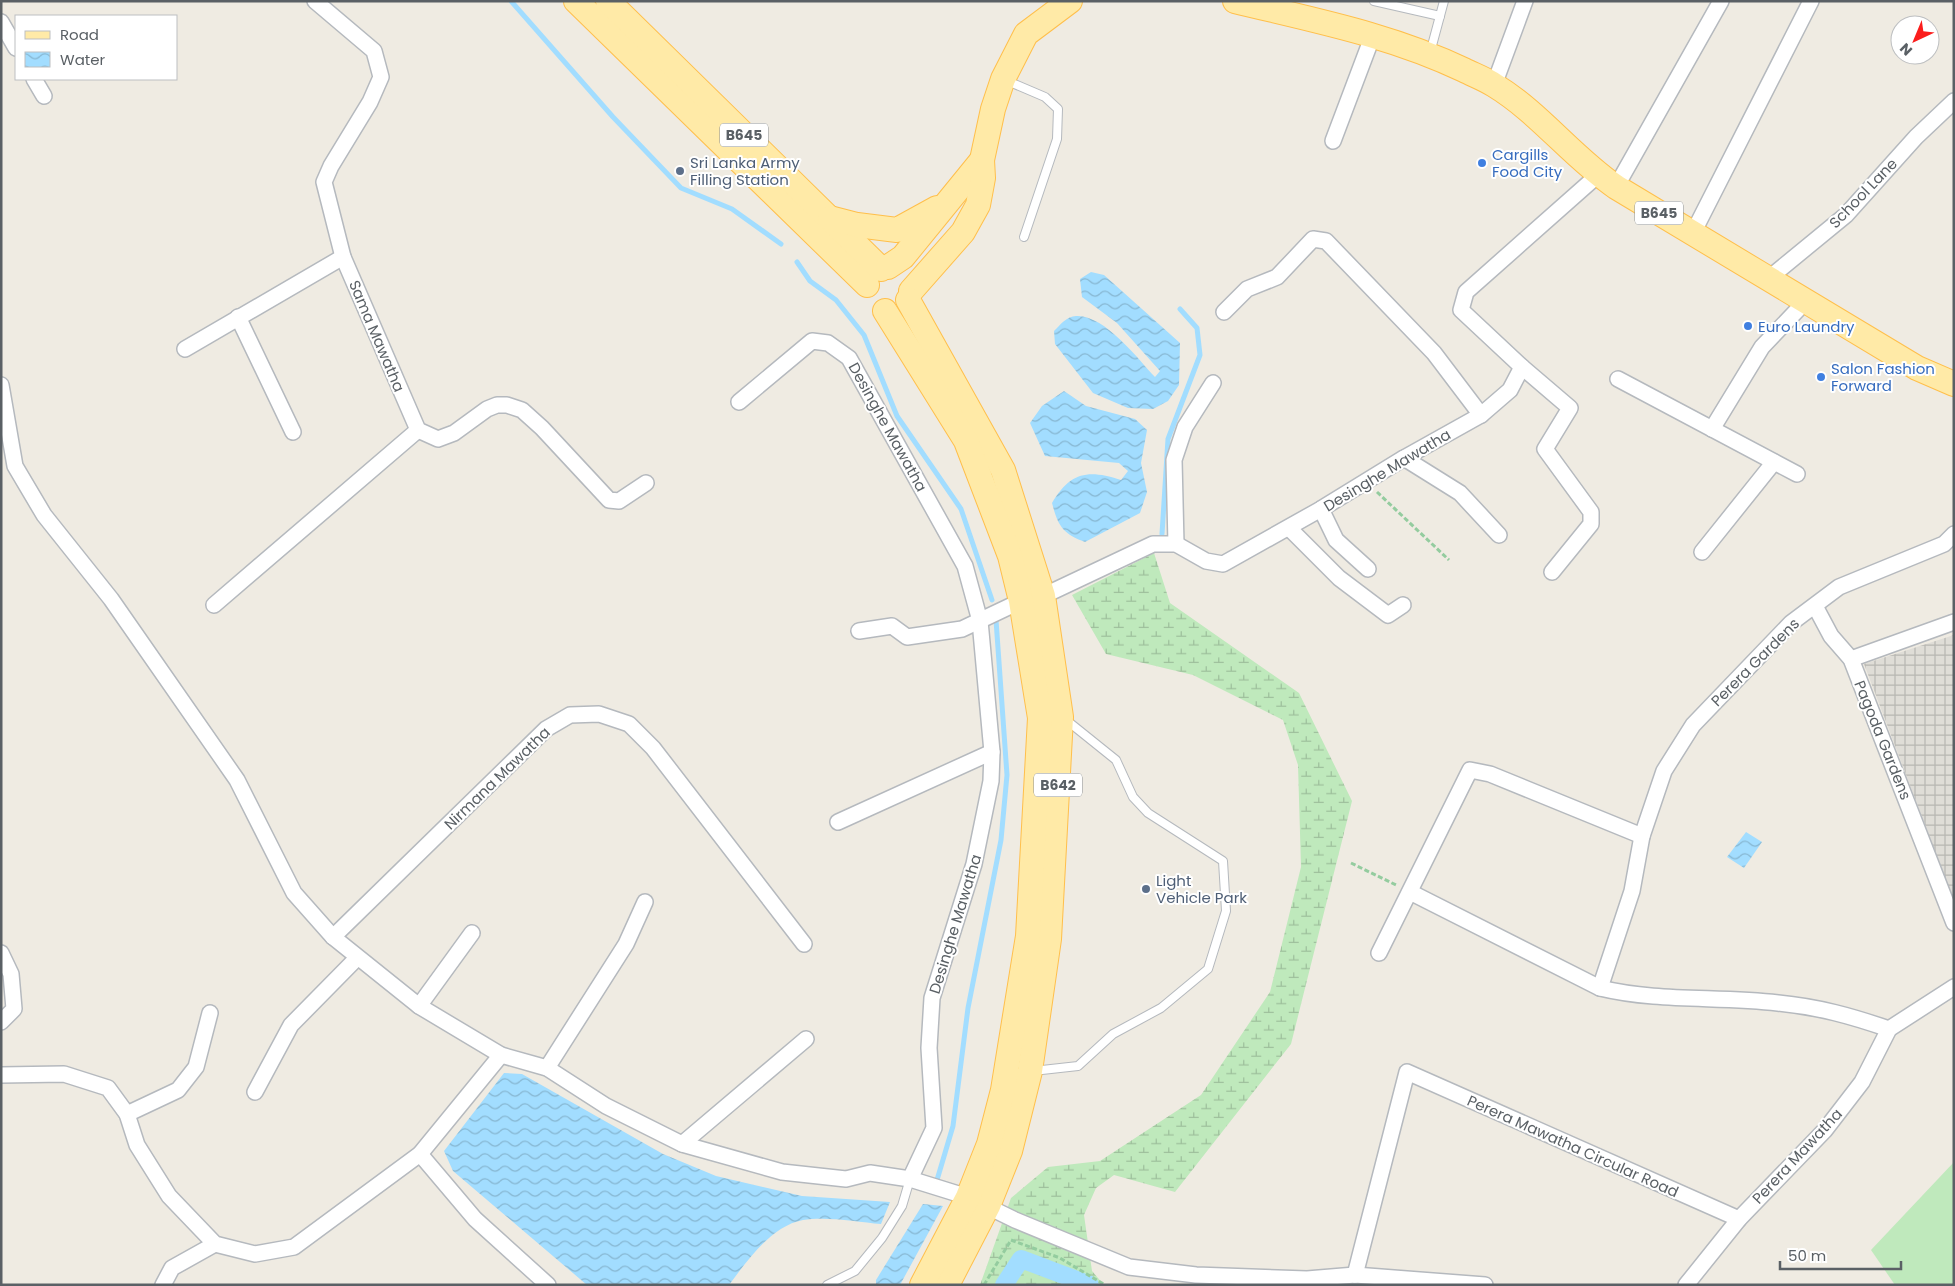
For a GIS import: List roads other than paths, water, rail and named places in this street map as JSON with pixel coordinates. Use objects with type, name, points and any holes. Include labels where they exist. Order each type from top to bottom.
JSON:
[{"type":"main road","name":"B645","points":[[576,1],[879,274]]},
{"type":"main road","name":"B645","points":[[608,1],[828,218],[879,274]]},
{"type":"main road","points":[[982,160],[903,257],[879,274],[869,298],[878,308],[885,311],[898,309],[963,232],[978,205],[983,178],[982,160],[993,109],[1003,79],[1026,34],[1070,1]]},
{"type":"main road","name":"B645","points":[[1235,1],[1373,35],[1430,54],[1494,85],[1547,126],[1607,181],[1916,368],[1954,384]]},
{"type":"main road","points":[[828,218],[856,225],[897,230],[946,203]]},
{"type":"main road","points":[[879,274],[895,268],[907,277],[909,295]]},
{"type":"main road","name":"B642","points":[[909,295],[1003,470],[1032,599],[1062,717],[1049,939],[1030,1071],[1010,1151],[922,1285]]},
{"type":"main road","name":"B642","points":[[885,311],[966,441],[1010,556],[1032,599],[1040,718],[1028,936],[1003,1090],[978,1202],[947,1285]]},
{"type":"street","name":"Sama Mawatha","points":[[314,1],[374,51],[381,76],[370,102],[331,166],[324,182],[343,257],[418,430]]},
{"type":"street","points":[[1494,85],[1525,1]]},
{"type":"street","points":[[1552,572],[1591,524],[1590,512],[1545,449],[1570,408],[1522,367],[1461,310],[1466,292],[1607,181],[1720,1]]},
{"type":"street","points":[[1694,233],[1811,1]]},
{"type":"street","points":[[1,22],[15,46]]},
{"type":"street","points":[[1333,141],[1373,35]]},
{"type":"street","points":[[35,80],[44,96]]},
{"type":"street","name":"School Lane","points":[[1768,279],[1846,215],[1916,137],[1954,101]]},
{"type":"street","points":[[1224,312],[1247,289],[1277,277],[1313,240],[1326,241],[1434,353],[1481,415]]},
{"type":"street","points":[[185,349],[343,257]]},
{"type":"street","points":[[1712,430],[1762,347],[1805,302]]},
{"type":"street","points":[[238,317],[293,432]]},
{"type":"street","name":"Desinghe Mawatha","points":[[739,402],[812,341],[828,343],[849,358],[965,566],[980,621],[992,752],[991,781],[974,864],[932,998],[928,1048],[934,1128],[910,1179]]},
{"type":"street","name":"Desinghe Mawatha","points":[[1176,544],[1206,561],[1223,564],[1321,510],[1404,458],[1481,415],[1510,390],[1522,367]]},
{"type":"street","points":[[1618,379],[1797,474]]},
{"type":"street","points":[[859,631],[892,626],[907,637],[962,628],[1032,599],[1153,544],[1176,544],[1174,460],[1185,426],[1212,383]]},
{"type":"street","points":[[1,385],[8,468],[111,599],[236,780],[294,893],[333,937],[419,1006],[501,1055],[547,1068],[606,1106],[682,1144],[782,1172],[846,1179],[870,1173],[910,1179],[978,1202],[1015,1220],[1129,1267],[1196,1280],[1307,1279],[1355,1275],[1485,1285]]},
{"type":"street","points":[[214,604],[418,430],[438,439],[454,433],[487,409],[497,405],[507,405],[522,410],[542,428],[609,500],[619,501],[646,483]]},
{"type":"street","points":[[1404,458],[1460,493],[1498,535]]},
{"type":"street","points":[[1702,552],[1774,462]]},
{"type":"street","points":[[1321,510],[1336,540],[1368,569]]},
{"type":"street","points":[[1289,528],[1338,578],[1388,615],[1403,605]]},
{"type":"street","name":"Perera Gardens","points":[[1600,988],[1632,891],[1642,836],[1664,771],[1693,725],[1791,623],[1840,587],[1944,544],[1954,534]]},
{"type":"street","name":"Pagoda Gardens","points":[[1815,606],[1831,636],[1850,659],[1954,923]]},
{"type":"street","points":[[1850,659],[1954,622]]},
{"type":"street","name":"Nirmana Mawatha","points":[[333,937],[546,728],[570,715],[598,714],[629,724],[653,748],[804,944]]},
{"type":"street","points":[[838,822],[992,752]]},
{"type":"street","points":[[1379,953],[1470,770],[1490,774],[1642,836]]},
{"type":"street","points":[[1410,892],[1600,988],[1632,996],[1778,1003],[1843,1013],[1889,1029],[1954,987]]},
{"type":"street","points":[[547,1068],[626,944],[645,902]]},
{"type":"street","points":[[419,1006],[472,933]]},
{"type":"street","points":[[1,953],[11,974],[14,1008],[1,1022]]},
{"type":"street","points":[[256,1092],[292,1025],[357,958]]},
{"type":"street","points":[[126,1114],[178,1090],[196,1067],[210,1013]]},
{"type":"street","name":"Perera Mawatha","points":[[1686,1285],[1739,1219],[1825,1130],[1862,1082],[1889,1029]]},
{"type":"street","points":[[682,1144],[806,1040]]},
{"type":"street","points":[[1,1074],[64,1074],[108,1088],[126,1114],[137,1145],[169,1196],[215,1244],[255,1254],[294,1247],[420,1154],[501,1055]]},
{"type":"street","name":"Perera Mawatha Circular Road","points":[[1355,1275],[1407,1072],[1739,1219]]},
{"type":"street","points":[[420,1154],[475,1219],[548,1285]]},
{"type":"street","points":[[163,1285],[172,1268],[215,1244]]},
{"type":"lane","points":[[1374,1],[1440,16]]},
{"type":"lane","points":[[1430,54],[1444,1]]},
{"type":"lane","points":[[1003,79],[1045,98],[1058,109],[1057,138],[1024,237]]},
{"type":"lane","points":[[1030,1071],[1078,1066],[1112,1034],[1167,1002],[1208,969],[1226,911],[1223,861],[1148,813],[1133,797],[1116,760],[1062,717]]},
{"type":"lane","points":[[827,1285],[856,1270],[882,1238],[902,1206],[910,1179]]},
{"type":"water","points":[[1091,272],[1104,275],[1180,343],[1179,385],[1168,401],[1153,409],[1128,408],[1093,393],[1055,344],[1054,331],[1064,321],[1073,316],[1087,317],[1098,322],[1120,339],[1155,377],[1160,371],[1117,323],[1082,297],[1080,279]]},
{"type":"water","points":[[1064,391],[1086,406],[1135,419],[1147,430],[1141,463],[1147,492],[1140,513],[1085,542],[1071,536],[1062,528],[1052,503],[1073,479],[1089,474],[1121,480],[1128,471],[1119,463],[1045,456],[1030,423],[1042,406]]},
{"type":"water","points":[[1746,832],[1762,842],[1744,868],[1727,857]]},
{"type":"water","points":[[504,1073],[522,1074],[663,1154],[716,1176],[802,1196],[890,1202],[881,1224],[812,1219],[803,1220],[780,1229],[761,1246],[729,1285],[587,1285],[453,1171],[444,1151]]},
{"type":"water","points":[[923,1204],[943,1206],[900,1285],[876,1285],[876,1280]]},
{"type":"waterway","points":[[511,1],[613,117],[681,188],[732,209],[781,244]]},
{"type":"waterway","points":[[797,262],[810,281],[836,300],[864,335],[897,416],[961,509],[992,600]]},
{"type":"waterway","points":[[1162,534],[1168,439],[1200,355],[1197,328],[1180,309]]},
{"type":"waterway","points":[[937,1180],[953,1126],[968,1008],[1001,840],[1007,775],[996,620]]},
{"type":"waterway","points":[[1004,1285],[1021,1259],[1090,1285]]},
{"type":"place","name":"Cargills Food City","points":[[1482,163]]},
{"type":"place","name":"Sri Lanka Army Filling Station","points":[[680,171]]},
{"type":"place","name":"Euro Laundry","points":[[1748,326]]},
{"type":"place","name":"Salon Fashion Forward","points":[[1821,377]]},
{"type":"place","name":"Light Vehicle Park","points":[[1146,889]]}]
